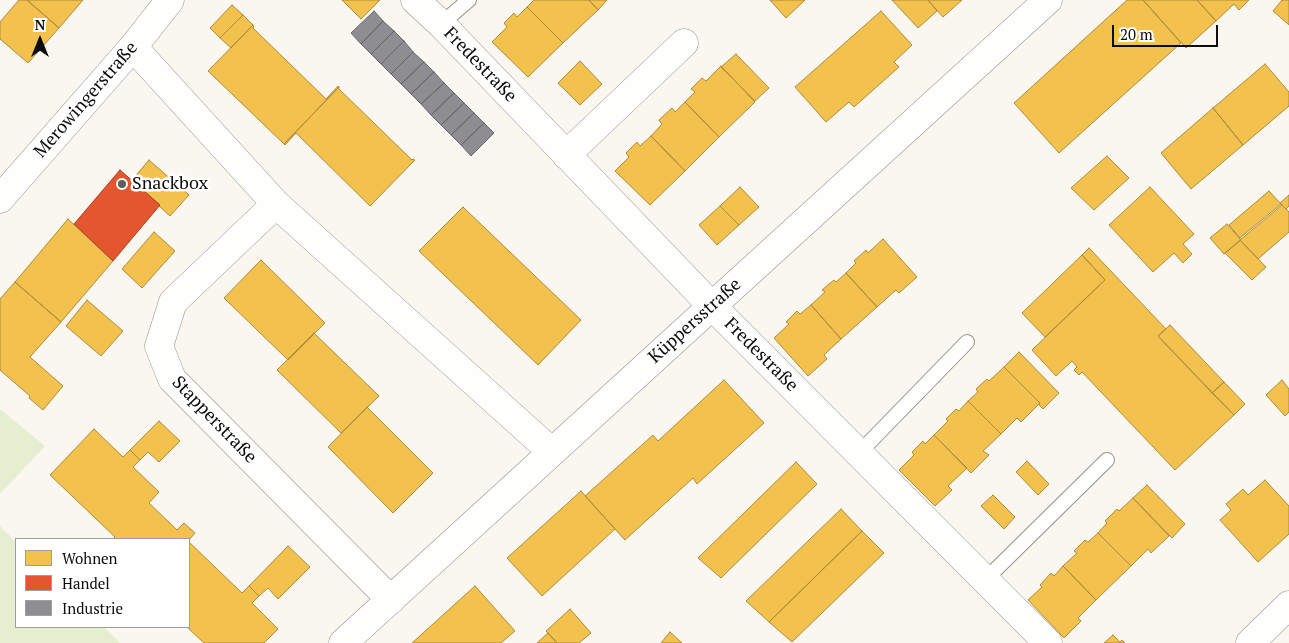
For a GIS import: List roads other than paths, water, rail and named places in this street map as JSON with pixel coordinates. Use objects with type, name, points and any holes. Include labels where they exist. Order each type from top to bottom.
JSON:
[{"type":"street","name":"Merowingerstraße","points":[[0,198],[133,47],[170,0]]},
{"type":"street","name":"Fredestraße","points":[[415,0],[441,24],[712,306],[1048,643]]},
{"type":"street","name":"Küppersstraße","points":[[343,643],[1048,0]]},
{"type":"street","points":[[566,155],[684,43]]},
{"type":"street","points":[[133,47],[276,204],[552,452]]},
{"type":"street","name":"Stapperstraße","points":[[276,204],[173,302],[158,346],[172,379],[391,600]]},
{"type":"street","points":[[1267,637],[1289,605]]},
{"type":"lane","points":[[441,24],[469,0]]},
{"type":"lane","points":[[859,453],[967,342]]},
{"type":"lane","points":[[985,580],[1107,460]]},
{"type":"place","name":"Snackbox","points":[[122,184]]}]
